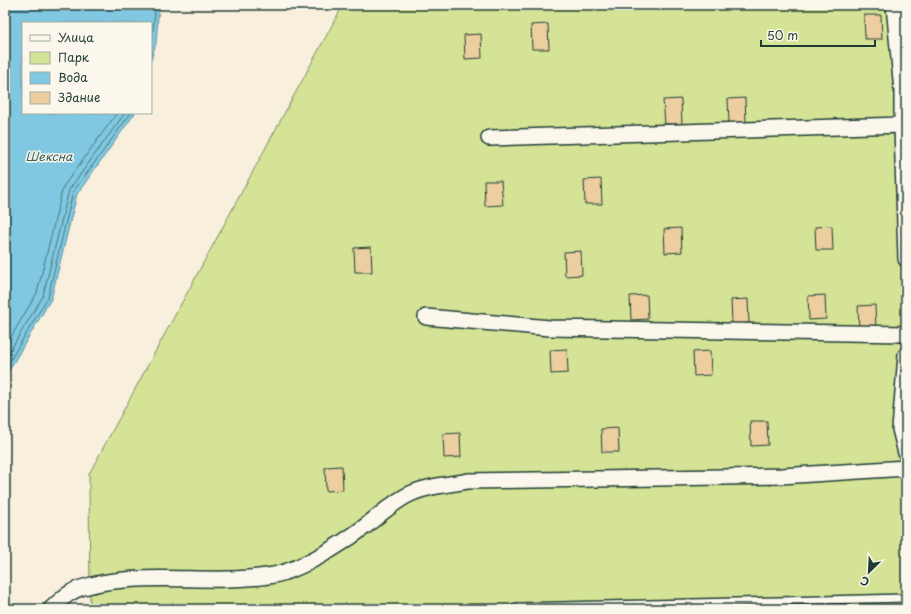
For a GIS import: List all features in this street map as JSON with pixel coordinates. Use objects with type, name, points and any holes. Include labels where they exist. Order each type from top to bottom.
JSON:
[{"type":"street","points":[[894,5],[904,91],[902,125],[906,259]]},
{"type":"street","points":[[489,138],[902,125]]},
{"type":"street","points":[[426,317],[550,328],[906,334]]},
{"type":"street","points":[[906,355],[900,429],[906,453]]},
{"type":"street","points":[[52,609],[69,593],[87,586],[124,580],[234,579],[269,576],[281,573],[301,566],[334,548],[406,496],[430,488],[468,481],[781,476],[906,468]]},
{"type":"lane","points":[[516,607],[906,598]]},
{"type":"green space","points":[[343,5],[906,5],[906,609],[90,609],[89,474]]},
{"type":"water","name":"Шексна","points":[[5,5],[159,5],[156,43],[152,57],[152,22],[22,22],[22,114],[134,114],[77,194],[51,299],[5,377]]},
{"type":"building","points":[[864,15],[881,15],[882,39],[865,39]]},
{"type":"building","points":[[548,24],[549,49],[532,49],[531,25]]},
{"type":"building","points":[[481,34],[482,58],[465,59],[464,35]]},
{"type":"building","points":[[745,98],[746,123],[729,123],[728,99]]},
{"type":"building","points":[[681,99],[682,124],[665,124],[663,100]]},
{"type":"building","points":[[601,179],[602,204],[585,204],[584,180]]},
{"type":"building","points":[[484,181],[501,181],[503,205],[485,206]]},
{"type":"building","points":[[832,226],[833,250],[816,250],[815,227]]},
{"type":"building","points":[[681,228],[682,252],[665,253],[664,229]]},
{"type":"building","points":[[371,247],[372,272],[355,272],[354,248]]},
{"type":"building","points":[[581,251],[582,275],[565,276],[564,252]]},
{"type":"building","points":[[647,295],[648,319],[631,320],[630,296]]},
{"type":"building","points":[[825,295],[826,319],[809,320],[808,296]]},
{"type":"building","points":[[748,299],[749,323],[732,324],[731,300]]},
{"type":"building","points":[[875,305],[876,329],[859,330],[858,306]]},
{"type":"building","points":[[567,349],[568,373],[551,374],[550,350]]},
{"type":"building","points":[[710,351],[711,375],[694,376],[693,352]]},
{"type":"building","points":[[750,421],[767,421],[768,445],[751,446]]},
{"type":"building","points":[[618,428],[619,452],[602,452],[601,429]]},
{"type":"building","points":[[460,433],[461,457],[444,458],[443,434]]},
{"type":"building","points":[[342,466],[343,490],[326,491],[325,467]]}]
